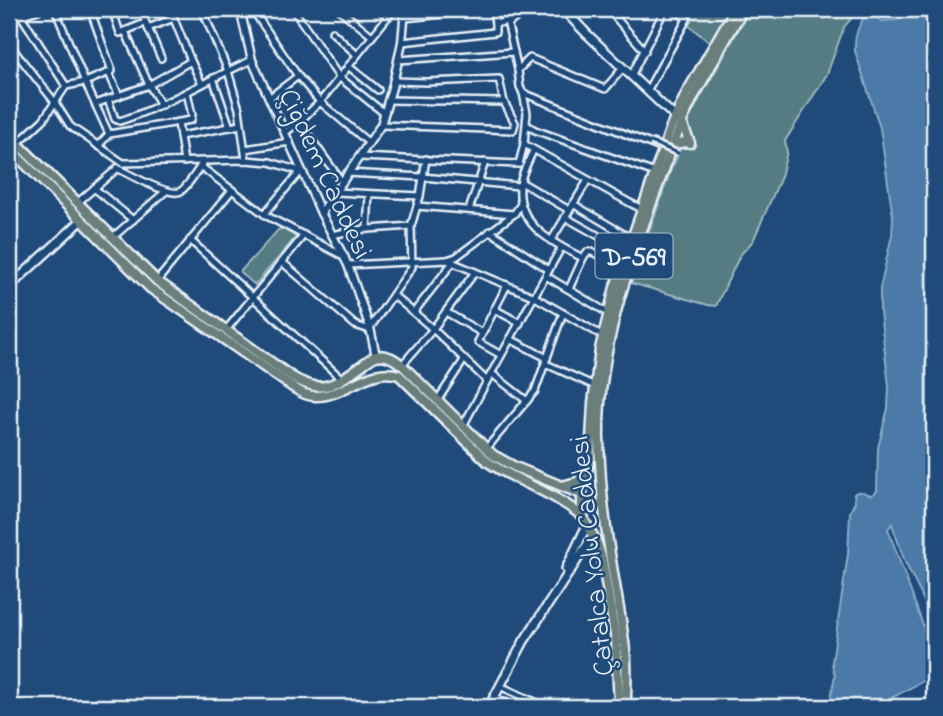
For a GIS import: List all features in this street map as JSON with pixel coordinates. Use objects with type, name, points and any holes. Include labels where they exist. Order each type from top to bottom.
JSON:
[{"type":"main road","points":[[12,15],[38,9]]},
{"type":"main road","name":"Çatalca Yolu Caddesi","points":[[619,707],[616,641],[602,559],[593,536],[586,527],[581,494],[591,450],[595,386],[603,336],[622,266],[663,149],[743,9]]},
{"type":"main road","points":[[566,10],[631,76],[679,119],[691,143],[685,142],[676,149]]},
{"type":"main road","name":"Çatalca Yolu Caddesi","points":[[626,707],[624,645],[603,505],[599,428],[603,379],[623,288],[676,149],[679,119],[691,86],[731,10]]},
{"type":"main road","points":[[9,135],[12,147],[81,221],[150,288],[225,330],[294,388],[312,396],[332,393],[365,379],[394,374],[403,378],[486,449],[583,517],[590,505],[603,505]]},
{"type":"main road","points":[[12,147],[77,203],[157,281],[210,324],[276,371],[305,385],[326,387],[374,357],[389,358],[402,365],[494,466],[534,481],[562,486],[603,505]]},
{"type":"main road","points":[[10,283],[88,214]]},
{"type":"main road","points":[[150,288],[157,281]]},
{"type":"main road","points":[[374,357],[372,369],[378,376]]},
{"type":"main road","points":[[388,373],[391,363],[389,358]]},
{"type":"main road","points":[[562,486],[577,482],[586,473]]},
{"type":"main road","points":[[489,707],[524,640],[593,536],[606,523]]},
{"type":"main road","points":[[559,585],[586,527]]},
{"type":"street","points":[[55,9],[109,134]]},
{"type":"street","points":[[12,147],[43,120],[66,86],[112,71],[90,9]]},
{"type":"street","points":[[112,9],[161,105]]},
{"type":"street","points":[[140,9],[161,58]]},
{"type":"street","points":[[170,9],[202,84]]},
{"type":"street","points":[[203,9],[228,71],[239,109],[246,160]]},
{"type":"street","name":"Çiğdem Caddesi","points":[[240,9],[252,60],[321,213],[345,257],[370,329],[374,357]]},
{"type":"street","points":[[251,9],[298,76],[320,102],[369,142]]},
{"type":"street","points":[[293,9],[339,77],[384,113]]},
{"type":"street","points":[[339,9],[372,36]]},
{"type":"street","points":[[377,9],[389,16]]},
{"type":"street","points":[[286,132],[320,102],[394,9]]},
{"type":"street","points":[[321,213],[381,125],[402,42],[405,9]]},
{"type":"street","points":[[402,42],[495,32],[491,9],[405,18]]},
{"type":"street","points":[[495,24],[508,22],[527,9]]},
{"type":"street","points":[[631,76],[665,9]]},
{"type":"street","points":[[647,91],[687,19],[675,9]]},
{"type":"street","points":[[612,10],[645,51]]},
{"type":"street","points":[[12,15],[66,86]]},
{"type":"street","points":[[123,32],[174,18]]},
{"type":"street","points":[[508,22],[527,113],[519,164]]},
{"type":"street","points":[[331,32],[357,55]]},
{"type":"street","points":[[9,44],[70,126],[123,163],[202,164],[246,160],[270,162],[302,172],[264,214]]},
{"type":"street","points":[[398,60],[514,52]]},
{"type":"street","points":[[518,70],[530,58],[605,89],[623,68]]},
{"type":"street","points":[[108,99],[117,121],[161,105],[252,60]]},
{"type":"street","points":[[95,104],[149,85],[191,61]]},
{"type":"street","points":[[348,66],[378,90]]},
{"type":"street","points":[[109,73],[119,96]]},
{"type":"street","points":[[269,98],[298,76]]},
{"type":"street","points":[[213,78],[230,127]]},
{"type":"street","points":[[381,125],[513,130],[515,123],[504,102],[499,79],[393,81]]},
{"type":"street","points":[[97,146],[109,134],[191,120],[187,92]]},
{"type":"street","points":[[523,93],[663,149]]},
{"type":"street","points":[[388,100],[504,102]]},
{"type":"street","points":[[299,122],[342,182]]},
{"type":"street","points":[[178,123],[184,162]]},
{"type":"street","points":[[180,135],[241,125]]},
{"type":"street","points":[[527,125],[534,130],[655,173]]},
{"type":"street","points":[[244,149],[290,142]]},
{"type":"street","points":[[651,142],[676,149]]},
{"type":"street","points":[[524,144],[642,209]]},
{"type":"street","points":[[533,151],[520,184],[521,204],[532,227],[561,248],[583,258]]},
{"type":"street","points":[[358,157],[527,164]]},
{"type":"street","points":[[282,262],[355,325],[370,329],[412,267],[411,226],[426,159]]},
{"type":"street","points":[[469,210],[485,162]]},
{"type":"street","points":[[77,203],[123,163]]},
{"type":"street","points":[[202,164],[264,214],[345,257]]},
{"type":"street","points":[[117,168],[176,193],[181,191],[202,164]]},
{"type":"street","points":[[347,173],[520,184],[632,239]]},
{"type":"street","points":[[551,241],[588,180]]},
{"type":"street","points":[[94,188],[133,220]]},
{"type":"street","points":[[157,281],[232,190]]},
{"type":"street","points":[[113,237],[166,191]]},
{"type":"street","points":[[336,192],[419,196]]},
{"type":"street","points":[[367,229],[369,194]]},
{"type":"street","points":[[414,312],[450,261],[514,214],[521,204]]},
{"type":"street","points":[[416,206],[514,214]]},
{"type":"street","points":[[565,216],[627,252]]},
{"type":"street","points":[[332,235],[411,226]]},
{"type":"street","points":[[490,231],[549,270]]},
{"type":"street","points":[[225,330],[304,235]]},
{"type":"street","points":[[190,240],[342,379]]},
{"type":"street","points":[[463,430],[491,373],[561,248]]},
{"type":"street","points":[[569,289],[587,252],[622,266]]},
{"type":"street","points":[[348,265],[450,261],[535,297],[603,336]]},
{"type":"street","points":[[402,365],[433,329],[475,272]]},
{"type":"street","points":[[546,276],[608,313]]},
{"type":"street","points":[[501,355],[478,342],[507,285]]},
{"type":"street","points":[[393,295],[487,381]]},
{"type":"street","points":[[494,309],[520,323]]},
{"type":"street","points":[[446,312],[482,333]]},
{"type":"street","points":[[486,449],[535,391],[563,313]]},
{"type":"street","points":[[510,339],[595,386]]},
{"type":"street","points":[[437,401],[464,360]]},
{"type":"street","points":[[491,373],[527,401]]},
{"type":"street","points":[[500,686],[546,707]]},
{"type":"street","points":[[495,698],[515,707]]},
{"type":"green space","points":[[681,9],[723,9],[728,13],[710,43],[687,24],[690,17]]},
{"type":"green space","points":[[750,9],[859,9],[844,27],[827,74],[785,141],[787,152],[781,177],[753,241],[740,255],[716,306],[708,305],[631,283],[673,164],[681,148],[694,141],[689,131],[689,118]]},
{"type":"green space","points":[[283,228],[296,237],[255,285],[240,272],[278,230]]},
{"type":"water","points":[[908,9],[934,9],[934,621],[905,562],[892,524],[888,529],[924,628],[927,655],[934,662],[934,675],[879,705],[829,707],[835,675],[832,662],[848,554],[850,512],[855,502],[854,494],[860,492],[872,495],[877,491],[878,448],[888,408],[889,386],[880,312],[880,288],[892,235],[893,217],[880,128],[855,51],[855,42],[858,28],[865,16],[873,15],[881,21],[897,20]]}]
